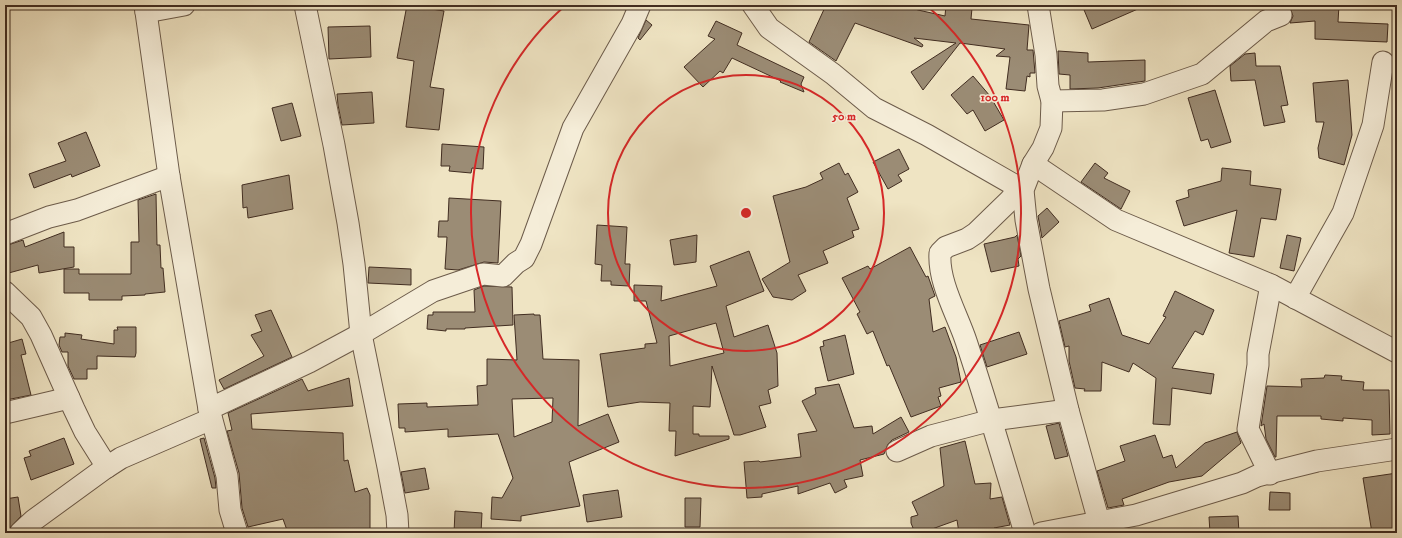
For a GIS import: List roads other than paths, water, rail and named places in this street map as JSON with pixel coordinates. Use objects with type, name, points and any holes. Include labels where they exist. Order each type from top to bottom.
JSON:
[{"type":"street","points":[[184,5],[146,8],[169,176],[210,414],[227,476],[230,510],[237,533]]},
{"type":"street","points":[[304,5],[334,145],[348,223],[361,334],[397,515],[398,533]]},
{"type":"street","points":[[20,533],[34,520],[121,458],[210,414],[309,362],[361,334],[433,291],[483,274],[503,276],[516,263],[524,258],[534,237],[573,128],[632,24],[640,5]]},
{"type":"street","points":[[1025,533],[992,420],[944,281],[939,262],[940,254],[946,247],[958,243],[976,233],[1022,189],[1033,164],[1043,148],[1051,128],[1052,101],[1048,86],[1046,55],[1038,5]]},
{"type":"street","points":[[756,6],[769,28],[833,74],[874,108],[927,135],[1022,189]]},
{"type":"street","points":[[1052,101],[1103,100],[1144,94],[1202,74],[1266,21],[1281,15]]},
{"type":"street","points":[[1296,298],[1343,213],[1373,125],[1383,62]]},
{"type":"street","points":[[1033,164],[1116,220],[1271,285],[1397,352]]},
{"type":"street","points":[[5,234],[49,217],[77,210],[169,176]]},
{"type":"street","points":[[1022,189],[1026,220],[1039,289],[1068,410],[1099,522]]},
{"type":"street","points":[[1270,474],[1248,428],[1258,365],[1258,354],[1271,285]]},
{"type":"street","points":[[5,292],[31,317],[41,335],[85,432],[107,467]]},
{"type":"street","points":[[5,413],[69,398]]},
{"type":"street","points":[[897,451],[931,436],[992,420],[1068,410]]},
{"type":"street","points":[[1041,533],[1136,514],[1242,483],[1257,476],[1270,474],[1317,461],[1397,450]]}]
